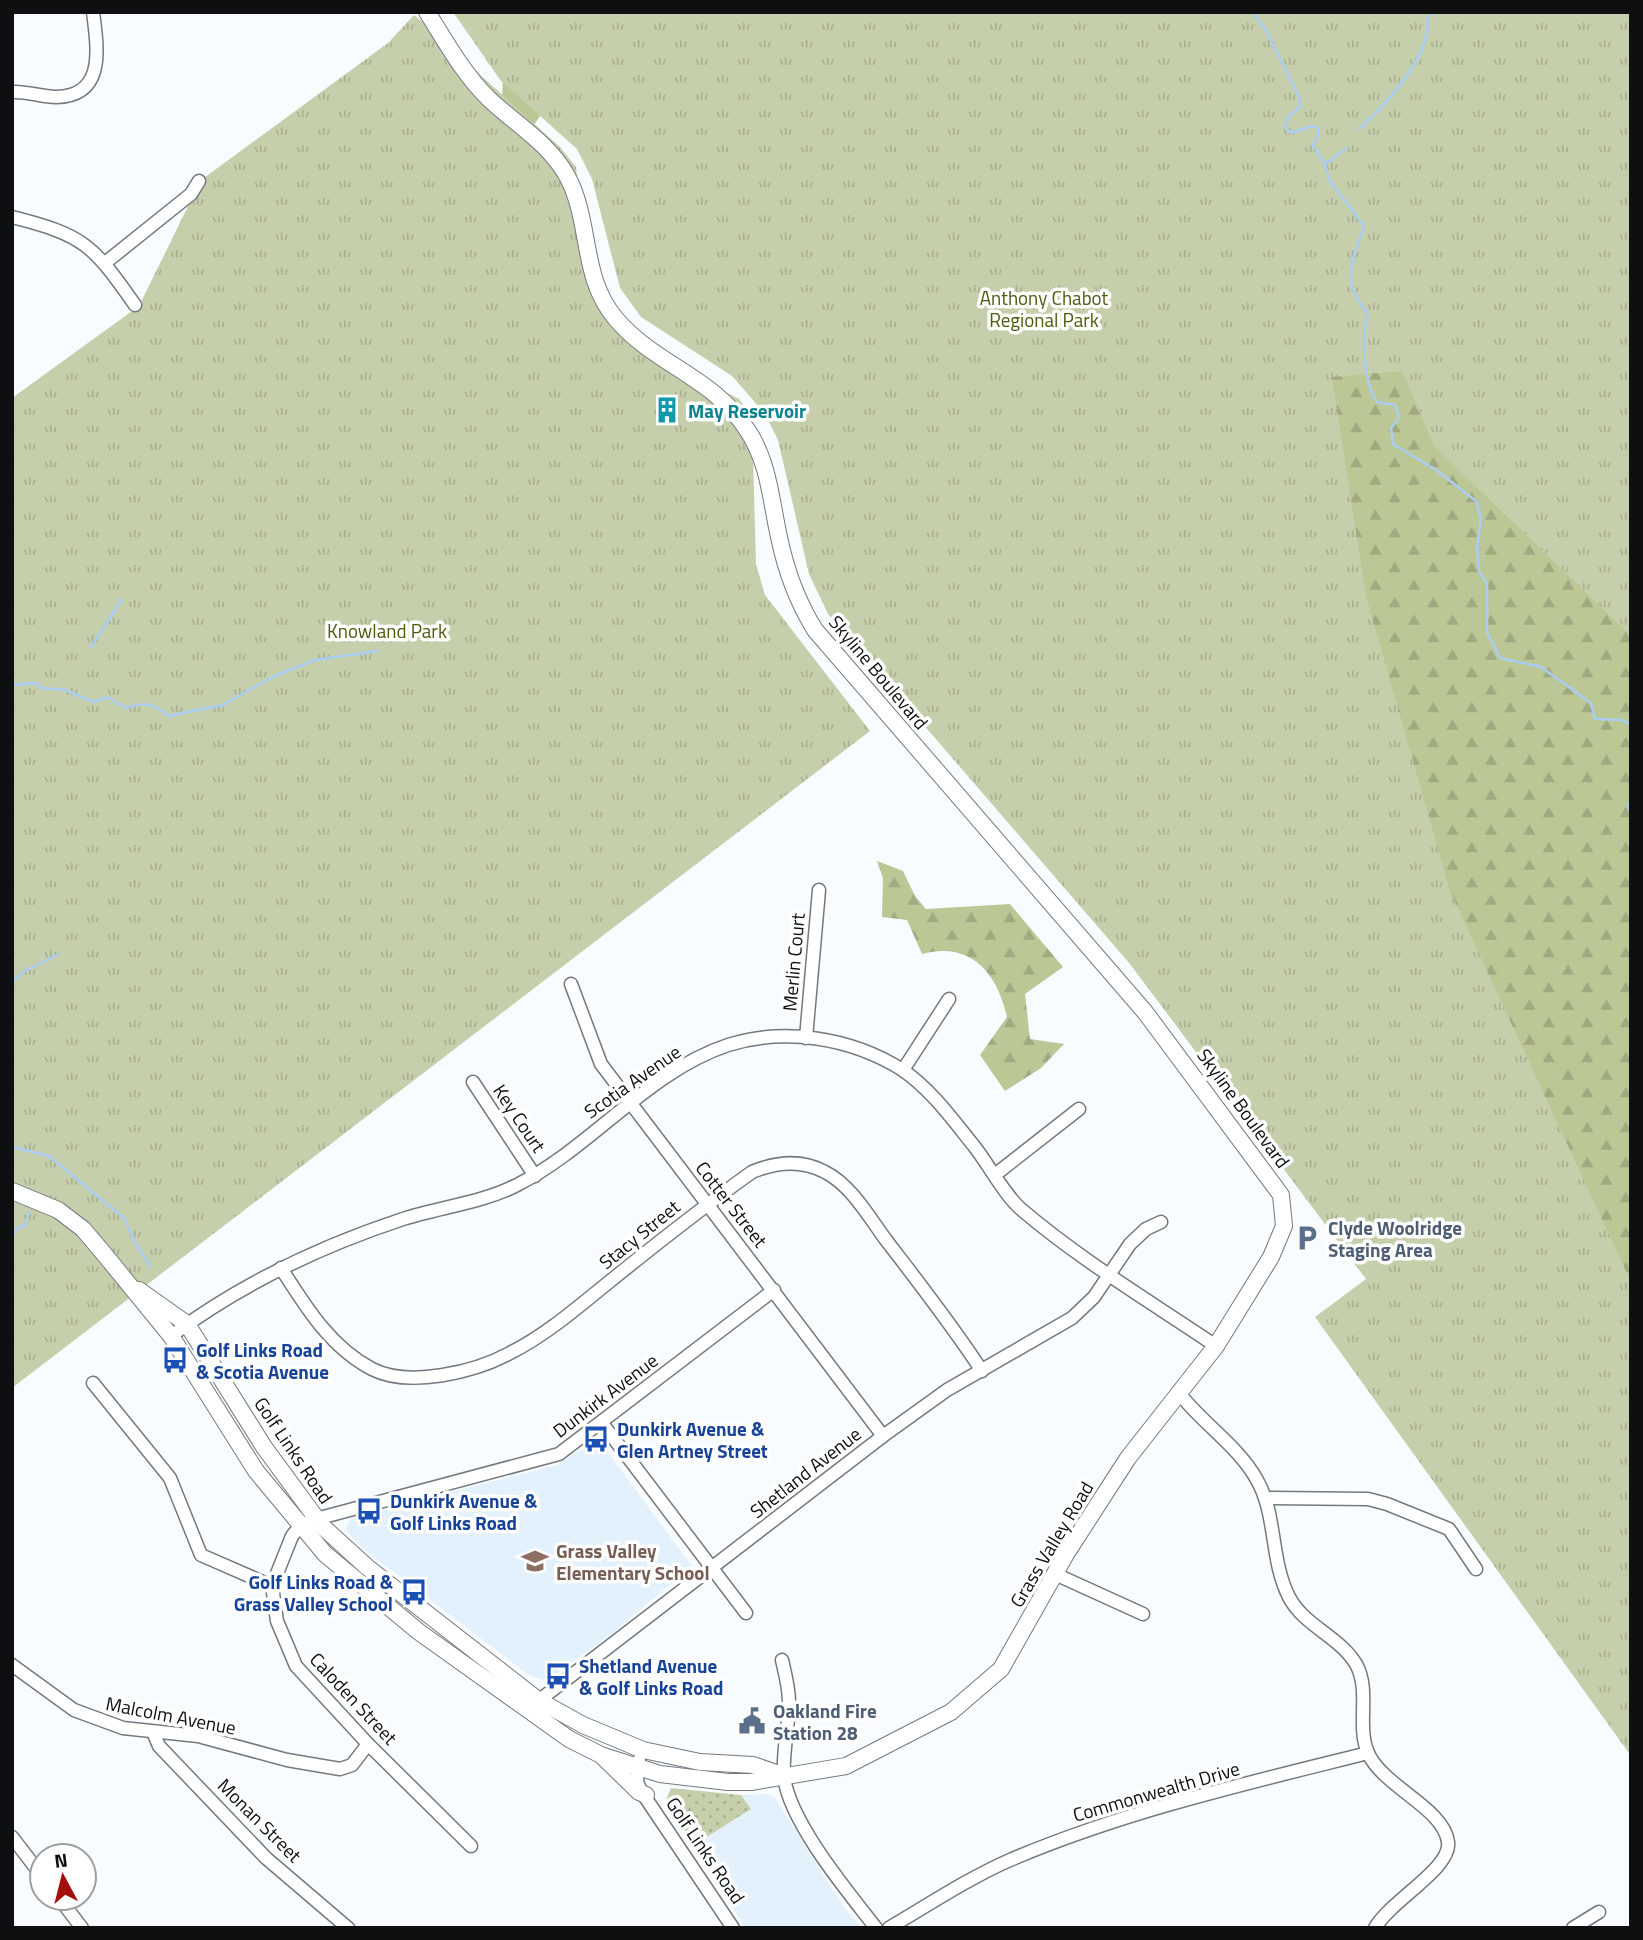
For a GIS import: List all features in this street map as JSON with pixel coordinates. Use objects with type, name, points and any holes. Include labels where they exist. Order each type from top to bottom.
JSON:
[{"type":"main road","name":"Skyline Boulevard","points":[[427,12],[475,84],[549,150],[568,178],[578,205],[590,271],[614,317],[638,340],[713,390],[741,418],[766,473],[789,579],[815,630],[1172,1045],[1280,1195],[1285,1216],[1280,1240]]},
{"type":"main road","name":"Golf Links Road","points":[[12,1191],[58,1210],[83,1229],[171,1336],[256,1471],[324,1554],[419,1632],[533,1706],[601,1755],[642,1768]]},
{"type":"main road","name":"Grass Valley Road","points":[[642,1768],[695,1780],[728,1782],[846,1766],[951,1712],[1001,1669],[1055,1574],[1129,1458],[1216,1346],[1280,1240]]},
{"type":"main road","name":"Golf Links Road","points":[[127,1282],[187,1324],[264,1447],[316,1519],[367,1567],[533,1706],[648,1751]]},
{"type":"main road","name":"Grass Valley Road","points":[[648,1751],[700,1762],[753,1765],[784,1776]]},
{"type":"main road","points":[[601,1755],[639,1792],[646,1795]]},
{"type":"street","points":[[12,92],[57,97],[83,87],[93,79],[97,52],[93,12]]},
{"type":"street","points":[[105,263],[191,194],[199,181]]},
{"type":"street","points":[[12,217],[51,227],[82,240],[105,263],[135,304]]},
{"type":"street","name":"Merlin Court","points":[[806,1038],[819,890]]},
{"type":"street","name":"Cotter Street","points":[[571,984],[601,1064],[883,1436]]},
{"type":"street","points":[[903,1070],[949,999]]},
{"type":"street","name":"Scotia Avenue","points":[[171,1336],[281,1268],[339,1240],[420,1214],[504,1192],[536,1176],[688,1062],[728,1045],[770,1035],[837,1042],[903,1070],[946,1110],[1018,1207],[1061,1243],[1110,1273],[1216,1346]]},
{"type":"street","name":"Key Court","points":[[473,1082],[536,1176]]},
{"type":"street","points":[[996,1174],[1079,1109]]},
{"type":"street","name":"Stacy Street","points":[[281,1268],[310,1314],[343,1350],[375,1370],[415,1380],[463,1370],[510,1354],[564,1318],[752,1172],[769,1165],[806,1165],[825,1172],[850,1193],[958,1333],[982,1371]]},
{"type":"street","name":"Shetland Avenue","points":[[533,1706],[883,1436],[947,1390],[1072,1318],[1094,1297],[1130,1244],[1146,1229],[1161,1222]]},
{"type":"street","name":"Dunkirk Avenue","points":[[316,1519],[559,1454],[774,1290]]},
{"type":"street","points":[[93,1383],[170,1478],[201,1555],[272,1586]]},
{"type":"street","points":[[1179,1393],[1200,1419],[1245,1464],[1265,1498],[1277,1568],[1290,1599],[1303,1616],[1340,1645],[1356,1665],[1361,1680],[1368,1753],[1395,1785],[1438,1821],[1449,1844],[1446,1858],[1437,1870],[1406,1892],[1382,1915],[1375,1928]]},
{"type":"street","points":[[601,1423],[746,1613]]},
{"type":"street","points":[[1265,1498],[1368,1499],[1387,1504],[1449,1529],[1476,1569]]},
{"type":"street","points":[[300,1526],[316,1519]]},
{"type":"street","name":"Caloden Street","points":[[300,1526],[282,1555],[272,1586],[277,1621],[296,1666],[368,1744],[471,1846]]},
{"type":"street","points":[[1055,1574],[1143,1614]]},
{"type":"street","points":[[782,1660],[789,1700],[784,1776],[800,1819],[837,1878],[876,1928]]},
{"type":"street","name":"Malcolm Avenue","points":[[12,1665],[74,1710],[96,1721],[153,1732],[198,1735],[288,1760],[340,1769],[352,1765],[368,1744]]},
{"type":"street","name":"Monan Street","points":[[153,1732],[159,1746],[266,1857],[348,1928]]},
{"type":"street","points":[[642,1768],[648,1751]]},
{"type":"street","name":"Commonwealth Drive","points":[[889,1928],[1008,1861],[1100,1825],[1153,1808],[1368,1753]]},
{"type":"street","name":"Golf Links Road","points":[[642,1768],[637,1782],[733,1928]]},
{"type":"street","points":[[12,1837],[28,1858]]},
{"type":"street","points":[[70,1912],[82,1928]]},
{"type":"street","points":[[1573,1928],[1599,1912]]},
{"type":"shaded area","name":"Grass Valley Elementary School","points":[[598,1439],[692,1566],[616,1630],[547,1681],[530,1676],[362,1548],[345,1529],[351,1518],[557,1465]]},
{"type":"shaded area","points":[[767,1794],[775,1798],[843,1906],[862,1928],[745,1928],[694,1845],[751,1809],[741,1795]]},
{"type":"green space","name":"Anthony Chabot Regional Park","points":[[453,12],[1631,12],[1631,636],[1434,446],[1402,371],[1332,377],[1366,596],[1450,891],[1631,1282],[1631,1756],[1315,1317],[1366,1279],[1130,964],[828,614],[809,574],[778,440],[765,414],[732,376],[641,317],[620,288],[592,179],[577,149],[501,81]]},
{"type":"green space","name":"Knowland Park","points":[[414,15],[457,49],[476,71],[560,147],[576,167],[585,251],[623,322],[706,383],[739,399],[752,416],[756,564],[765,595],[870,731],[12,1388],[12,398],[139,306],[201,180],[388,43]]},
{"type":"green space","name":"Anthony Chabot Regional Park","points":[[503,76],[1631,126],[1631,1549],[548,105],[533,126],[502,100]]},
{"type":"green space","points":[[877,861],[903,871],[915,896],[926,909],[1010,904],[1063,967],[1025,994],[1030,1039],[1064,1044],[1041,1068],[1005,1091],[980,1055],[1007,1017],[989,974],[979,964],[955,952],[922,954],[907,920],[882,917],[883,878]]},
{"type":"green space","points":[[671,1788],[741,1795],[751,1809],[694,1845],[666,1800]]},
{"type":"waterway","points":[[1252,12],[1265,29],[1300,99],[1300,107],[1289,116],[1285,127],[1291,133],[1311,126],[1318,128],[1318,136],[1313,145],[1325,164],[1329,180],[1364,226],[1353,261],[1351,282],[1359,302],[1368,313],[1364,334],[1365,359],[1372,393],[1377,402],[1395,405],[1399,418],[1391,428],[1393,444],[1436,470],[1476,501],[1481,518],[1477,548],[1479,571],[1487,584],[1487,632],[1500,658],[1541,667],[1591,703],[1595,719],[1622,720],[1631,725]]},
{"type":"waterway","points":[[1359,129],[1382,107],[1415,63],[1422,48],[1431,12]]},
{"type":"waterway","points":[[1325,164],[1347,148]]},
{"type":"waterway","points":[[91,647],[122,599]]},
{"type":"waterway","points":[[12,685],[36,683],[42,688],[65,690],[94,702],[107,697],[126,708],[148,705],[158,708],[168,716],[223,705],[272,677],[315,660],[378,651]]},
{"type":"waterway","points":[[1631,802],[1628,805],[1631,813]]},
{"type":"waterway","points":[[12,984],[21,973],[59,954]]},
{"type":"waterway","points":[[12,1147],[49,1156],[124,1218],[134,1241],[151,1267]]},
{"type":"waterway","points":[[12,1236],[19,1227],[25,1226],[29,1212]]},
{"type":"place","name":"May Reservoir","points":[[667,410]]},
{"type":"place","name":"Clyde Woolridge Staging Area","points":[[1307,1238]]},
{"type":"place","name":"Golf Links Road & Scotia Avenue","points":[[175,1360]]},
{"type":"place","name":"Dunkirk Avenue & Glen Artney Street","points":[[596,1439]]},
{"type":"place","name":"Dunkirk Avenue & Golf Links Road","points":[[369,1511]]},
{"type":"place","name":"Grass Valley Elementary School","points":[[535,1561]]},
{"type":"place","name":"Golf Links Road & Grass Valley School","points":[[414,1592]]},
{"type":"place","name":"Shetland Avenue & Golf Links Road","points":[[558,1676]]},
{"type":"place","name":"Oakland Fire Station 28","points":[[752,1721]]}]
